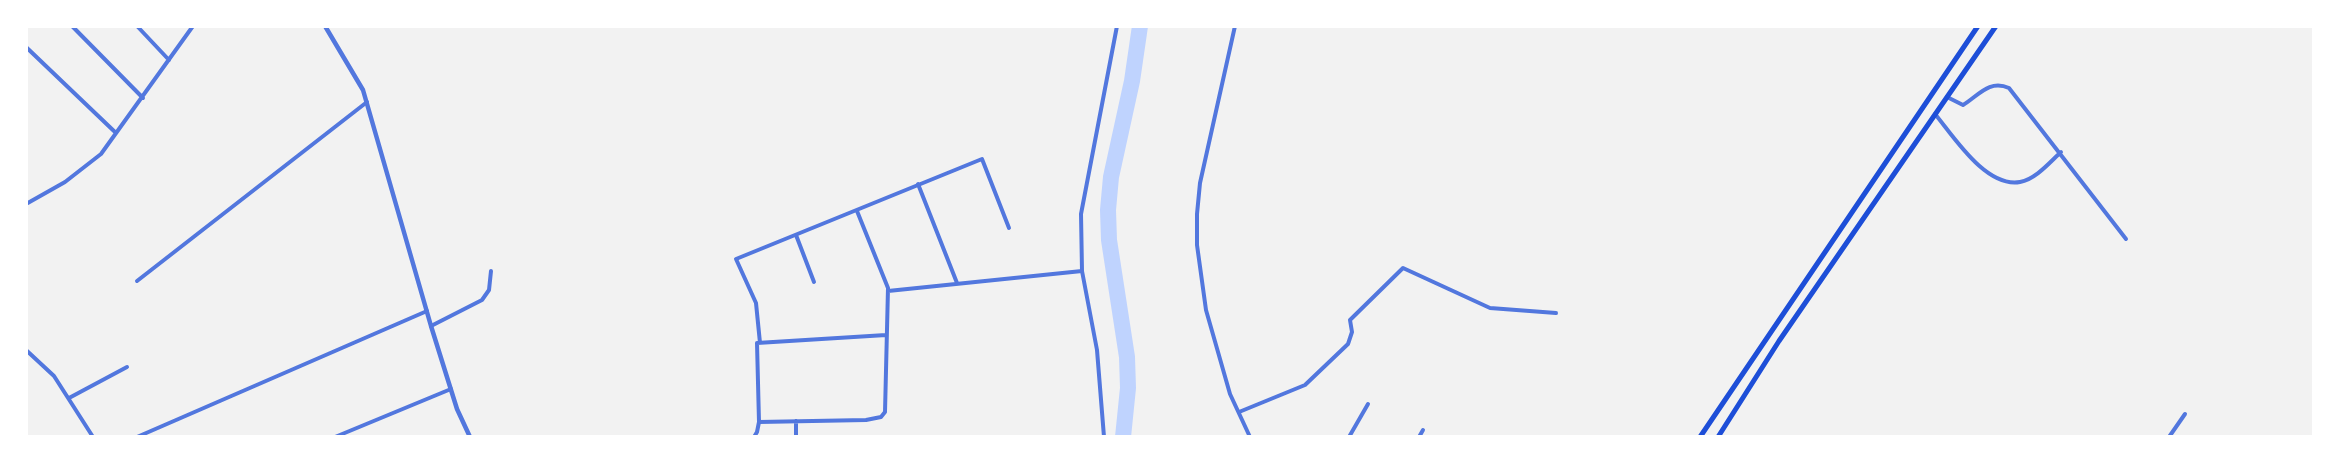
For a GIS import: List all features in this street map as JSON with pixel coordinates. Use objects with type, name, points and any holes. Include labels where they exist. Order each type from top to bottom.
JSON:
[{"type":"main road","points":[[1700,437],[1978,26]]},
{"type":"main road","points":[[1718,437],[1779,341],[1996,26]]},
{"type":"street","points":[[72,26],[143,98]]},
{"type":"street","points":[[137,26],[168,60]]},
{"type":"street","points":[[26,204],[65,182],[100,154],[143,98],[193,26]]},
{"type":"street","points":[[325,26],[353,71],[367,102],[431,326],[457,409],[470,437]]},
{"type":"street","points":[[1104,437],[1097,350],[1082,271],[1081,214],[1117,26]]},
{"type":"street","points":[[1235,26],[1200,184],[1197,237],[1199,269],[1206,310],[1230,394],[1250,437]]},
{"type":"street","points":[[26,47],[116,134]]},
{"type":"street","points":[[1947,97],[1963,105],[1984,88],[1999,84],[2009,88],[2061,152],[2126,239]]},
{"type":"street","points":[[137,281],[367,102]]},
{"type":"street","points":[[1935,114],[1985,172],[1998,180],[2021,182],[2033,177],[2061,152]]},
{"type":"street","points":[[760,343],[756,303],[736,259],[982,159],[1008,228]]},
{"type":"street","points":[[918,184],[957,283]]},
{"type":"street","points":[[759,422],[866,420],[881,417],[886,405],[888,291],[857,211]]},
{"type":"street","points":[[796,235],[814,282]]},
{"type":"street","points":[[1239,412],[1305,385],[1348,344],[1352,332],[1350,320],[1403,268],[1490,308],[1556,313]]},
{"type":"street","points":[[431,326],[482,300],[490,290],[491,271]]},
{"type":"street","points":[[888,291],[1082,271]]},
{"type":"street","points":[[137,437],[427,311]]},
{"type":"street","points":[[754,437],[759,422],[757,343],[886,335]]},
{"type":"street","points":[[26,350],[54,376],[93,437]]},
{"type":"street","points":[[69,398],[128,367]]},
{"type":"street","points":[[335,437],[451,389]]},
{"type":"street","points":[[1349,437],[1368,404]]},
{"type":"street","points":[[2169,437],[2185,414]]},
{"type":"street","points":[[796,421],[796,437]]},
{"type":"street","points":[[1419,437],[1423,430]]},
{"type":"waterway","points":[[1123,437],[1128,388],[1127,357],[1109,240],[1108,210],[1111,177],[1132,81],[1140,26]]}]
